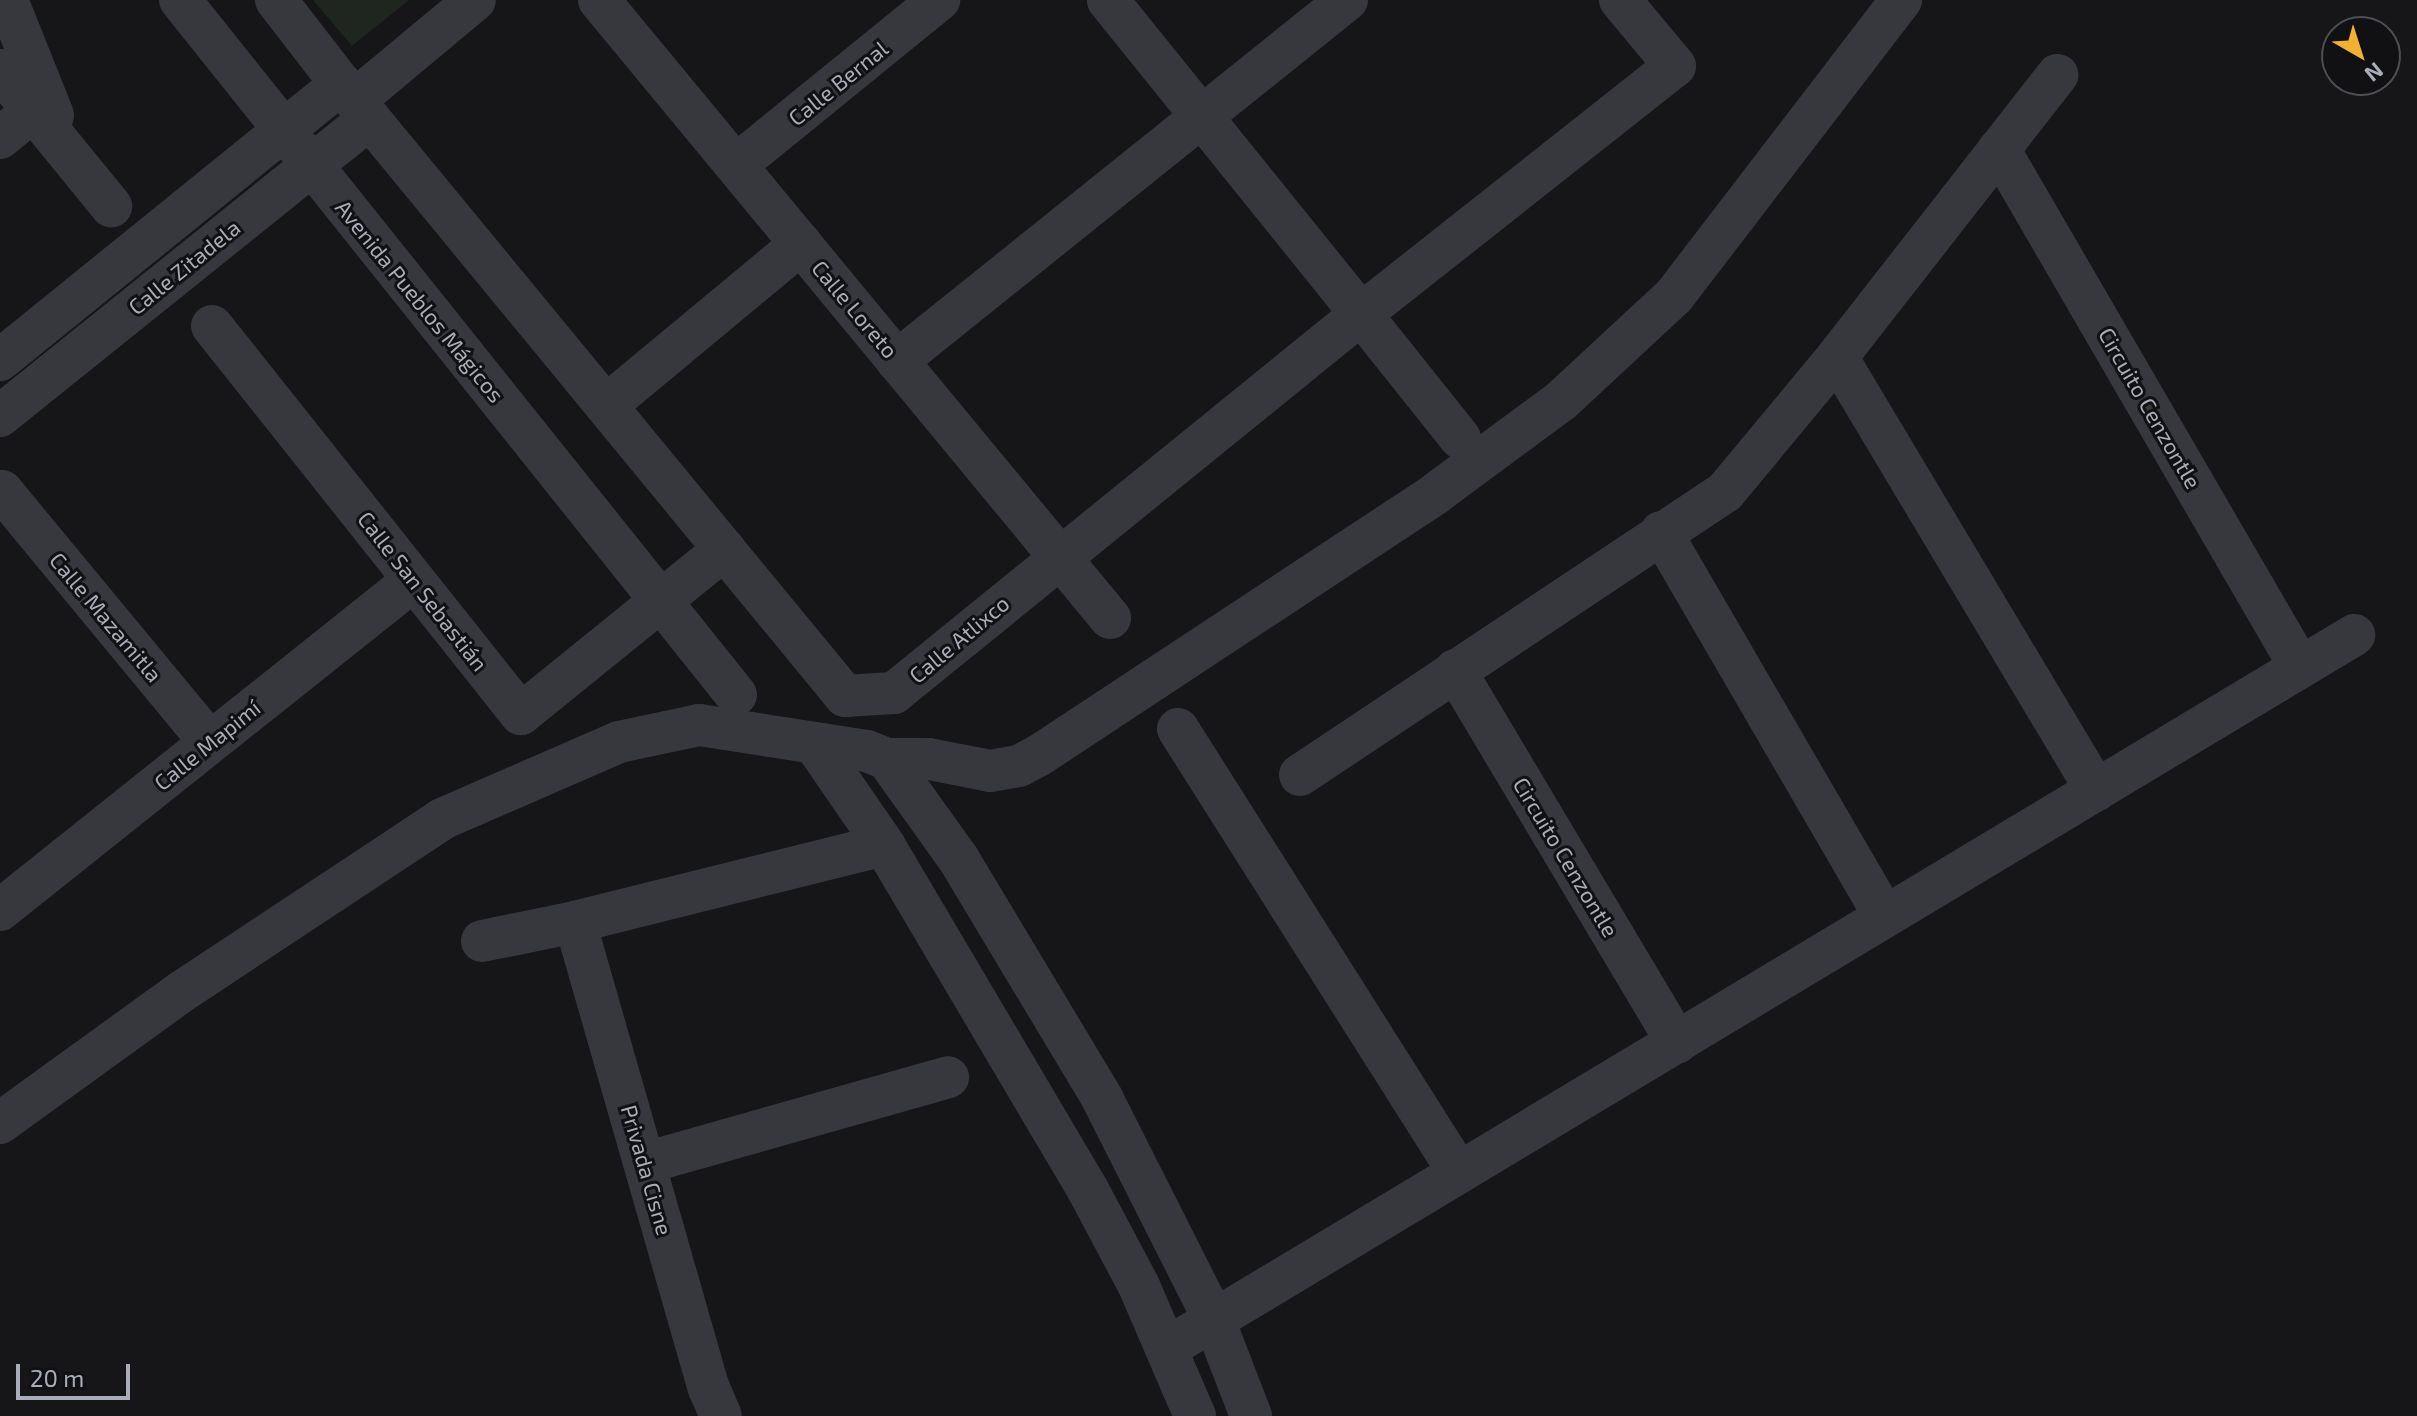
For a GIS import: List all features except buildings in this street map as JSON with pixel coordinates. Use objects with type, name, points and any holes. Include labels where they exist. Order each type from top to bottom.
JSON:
[{"type":"street","points":[[7,0],[71,157]]},
{"type":"street","name":"Avenida Pueblos Mágicos","points":[[180,0],[736,695]]},
{"type":"street","points":[[276,0],[355,101],[725,549],[662,601]]},
{"type":"street","points":[[355,101],[475,0]]},
{"type":"street","name":"Calle Loreto","points":[[599,0],[1110,618]]},
{"type":"street","points":[[1108,0],[1460,438]]},
{"type":"street","points":[[897,361],[1347,0]]},
{"type":"street","points":[[1059,556],[1675,66],[1620,0]]},
{"type":"street","points":[[0,1123],[181,992],[442,819],[619,742],[699,725],[867,751],[887,759],[929,759],[990,771],[1019,766],[1038,756],[1435,494],[1562,400],[1674,296],[1901,0]]},
{"type":"street","name":"Calle Bernal","points":[[736,165],[931,3]]},
{"type":"street","points":[[0,70],[111,206]]},
{"type":"street","points":[[1300,775],[1725,492],[1837,357],[2057,75]]},
{"type":"street","name":"Calle Zitadela","points":[[0,360],[283,132],[355,101]]},
{"type":"street","name":"Calle Zitadela","points":[[0,416],[311,166],[355,101]]},
{"type":"street","points":[[0,138],[33,111]]},
{"type":"street","name":"Circuito Cenzontle","points":[[1999,149],[2300,667]]},
{"type":"street","points":[[149,239],[176,273]]},
{"type":"street","points":[[608,404],[801,244]]},
{"type":"street","name":"Calle San Sebastián","points":[[212,326],[521,714],[662,601]]},
{"type":"street","points":[[1837,357],[2096,790]]},
{"type":"street","name":"Calle Mazamitla","points":[[2,491],[210,742]]},
{"type":"street","points":[[1661,532],[1885,917]]},
{"type":"street","name":"Calle Atlixco","points":[[725,549],[845,696],[894,693],[1059,556]]},
{"type":"street","name":"Calle Mapimí","points":[[3,903],[414,580]]},
{"type":"street","points":[[1167,1348],[2354,635]]},
{"type":"street","name":"Circuito Cenzontle","points":[[1455,670],[1677,1043]]},
{"type":"street","points":[[1178,729],[1459,1173]]},
{"type":"street","points":[[814,743],[884,845],[1088,1190],[1167,1348],[1195,1416]]},
{"type":"street","points":[[887,759],[958,858],[1102,1098],[1214,1320],[1251,1416]]},
{"type":"street","points":[[482,941],[575,922],[884,845]]},
{"type":"street","name":"Privada Cisne","points":[[575,922],[709,1388],[721,1416]]},
{"type":"street","points":[[645,1163],[948,1077]]},
{"type":"shaded area","points":[[313,0],[409,0],[352,46]]}]
